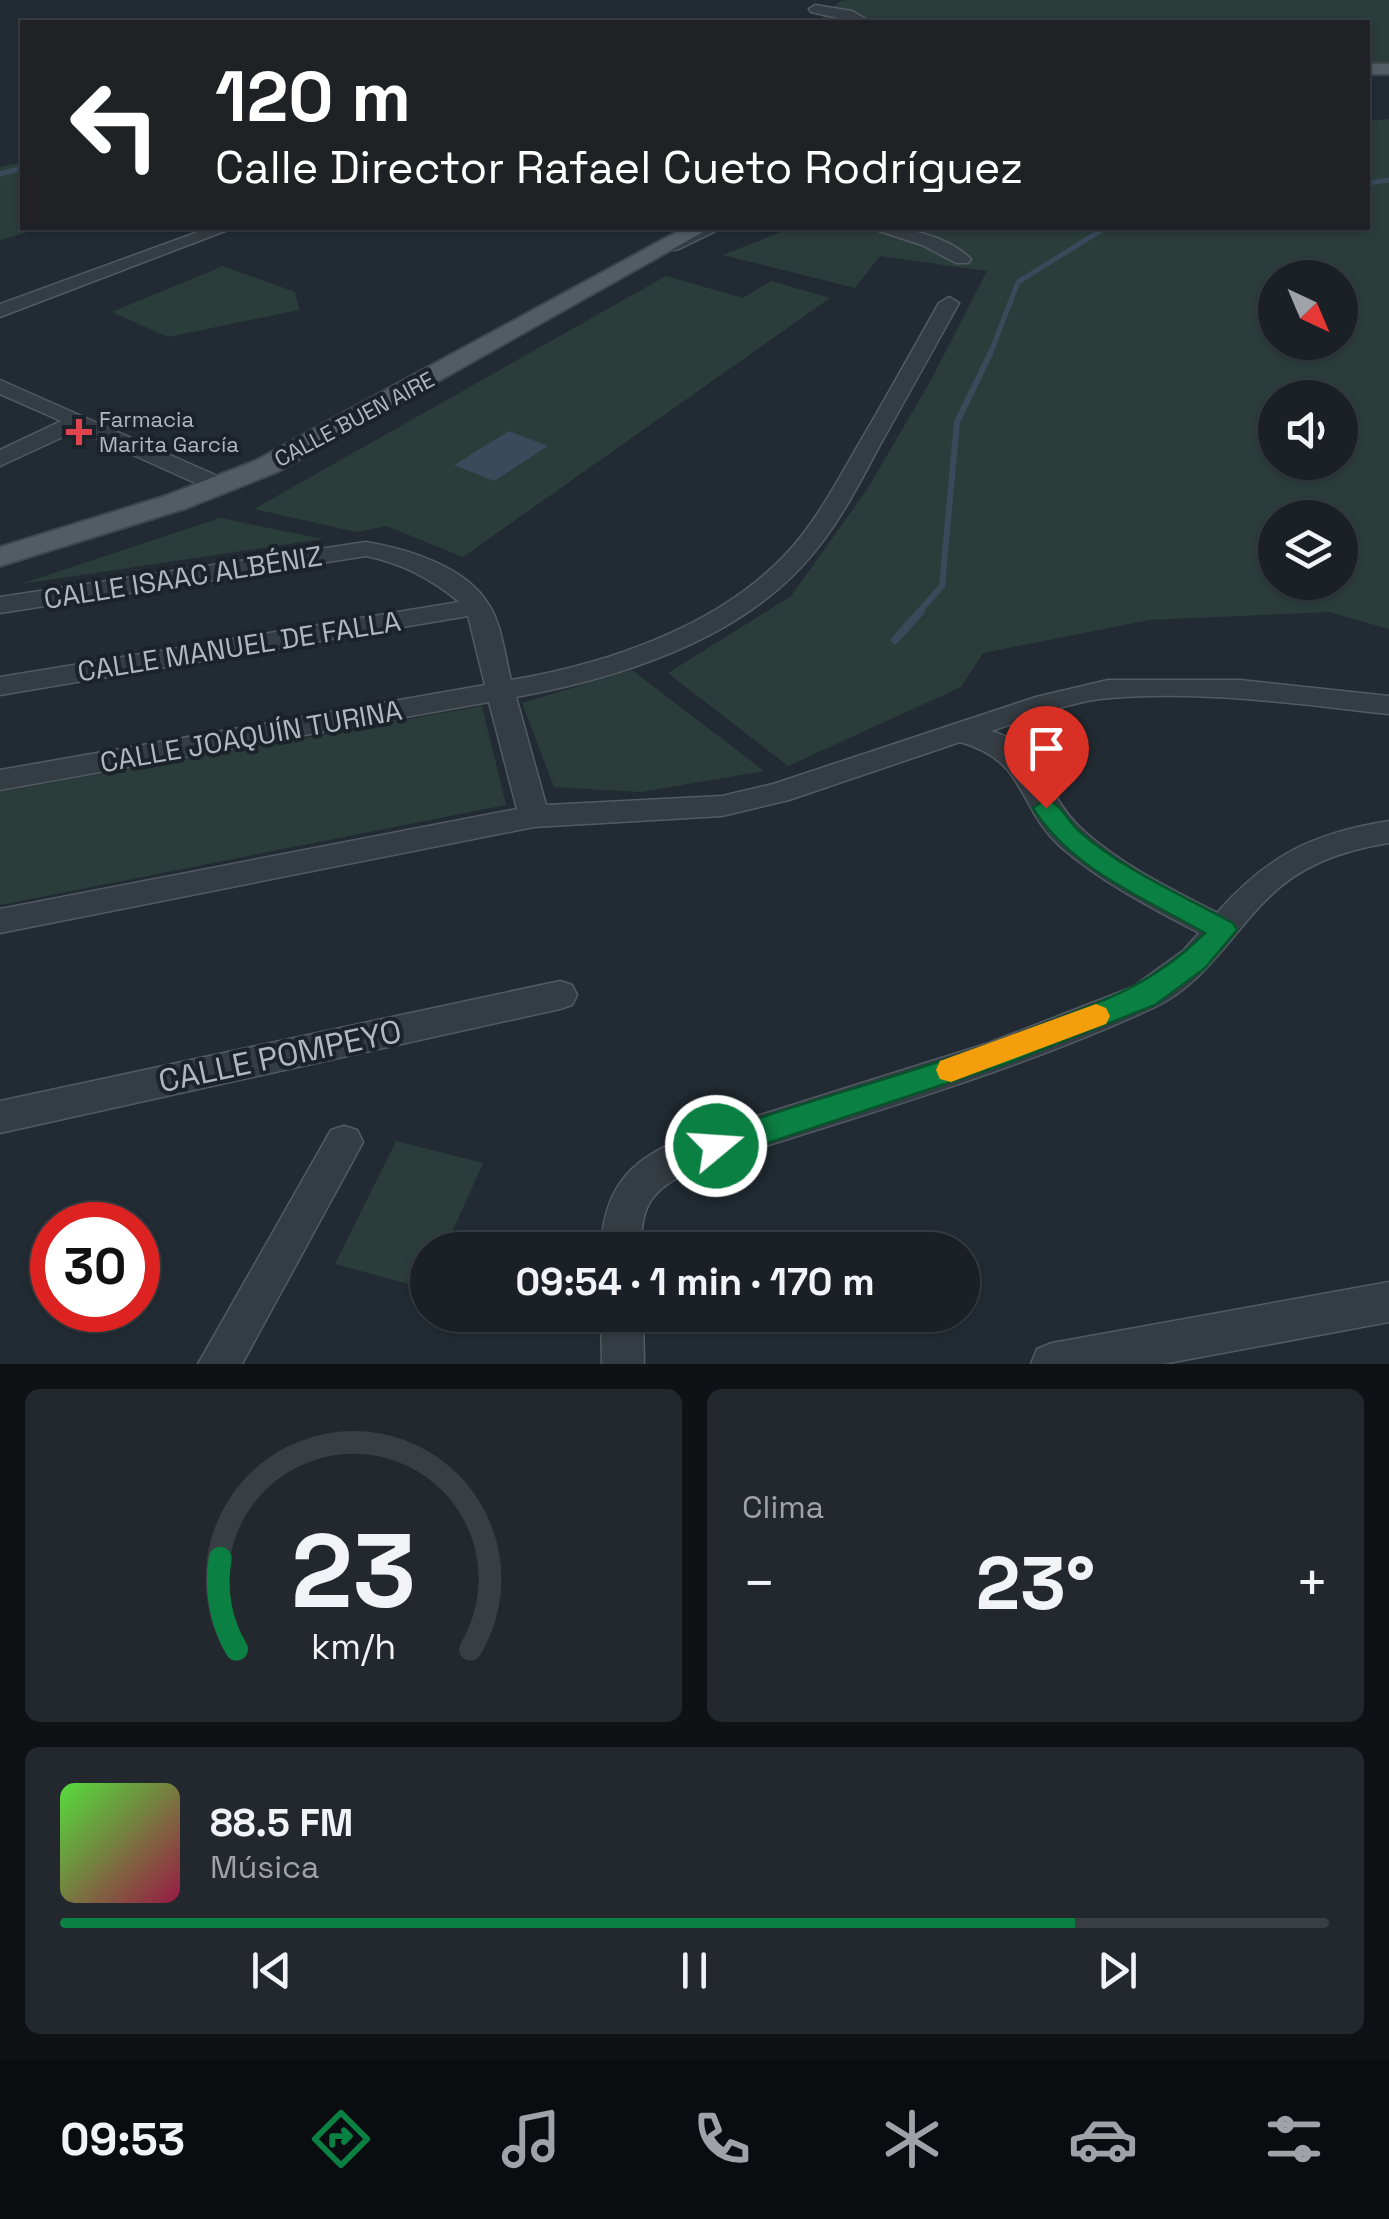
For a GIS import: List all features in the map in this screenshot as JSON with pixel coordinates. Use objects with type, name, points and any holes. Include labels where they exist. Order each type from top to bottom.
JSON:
[{"type":"main road","name":"CALLE BUEN AIRE","points":[[0,558],[221,486],[311,444],[693,230]]},
{"type":"street","points":[[803,19],[831,0]]},
{"type":"street","points":[[815,9],[861,20]]},
{"type":"street","points":[[0,300],[182,230]]},
{"type":"street","points":[[0,311],[219,230]]},
{"type":"street","points":[[640,260],[708,230]]},
{"type":"street","points":[[887,230],[928,241],[962,259]]},
{"type":"street","name":"CALLE JOAQUÍN TURINA","points":[[0,780],[501,692],[598,669],[653,648],[743,602],[780,574],[837,503],[949,303]]},
{"type":"street","points":[[3,390],[221,486]]},
{"type":"street","points":[[0,459],[78,422]]},
{"type":"street","name":"CALLE ISAAC ALBÉNIZ","points":[[0,605],[366,548],[442,577],[478,607]]},
{"type":"street","points":[[478,607],[534,816]]},
{"type":"street","name":"CALLE MANUEL DE FALLA","points":[[0,686],[478,607]]},
{"type":"street","points":[[0,920],[534,816],[722,806],[778,793],[1046,703],[1108,689],[1240,689],[1389,705]]},
{"type":"street","points":[[963,734],[1000,742],[1014,751],[1025,763],[1046,808],[1067,835],[1105,864],[1224,930]]},
{"type":"street","points":[[620,1232],[630,1190],[652,1171],[681,1157],[997,1055],[1145,997],[1195,960],[1257,889],[1292,862],[1345,839],[1389,832]]},
{"type":"street","name":"CALLE POMPEYO","points":[[0,1118],[560,994]]},
{"type":"street","points":[[219,1364],[344,1142]]},
{"type":"street","points":[[1052,1364],[1189,1352],[1389,1302]]},
{"type":"street","points":[[622,1332],[623,1364]]},
{"type":"shaded area","points":[[1389,0],[1389,67],[1370,68],[1370,20],[819,20],[840,1]]},
{"type":"shaded area","points":[[1389,119],[1389,629],[1329,612],[1149,620],[983,653],[961,687],[788,766],[668,673],[791,596],[868,488],[931,380],[987,271],[880,256],[855,288],[723,255],[786,230],[1370,230],[1370,121]]},
{"type":"shaded area","points":[[20,162],[20,230],[35,230],[0,240],[0,167]]},
{"type":"shaded area","points":[[223,266],[295,292],[299,310],[168,337],[112,312]]},
{"type":"shaded area","points":[[666,276],[743,298],[771,281],[830,298],[463,557],[387,526],[356,532],[254,509]]},
{"type":"shaded area","points":[[220,518],[322,539],[21,584]]},
{"type":"shaded area","points":[[632,670],[764,771],[641,792],[554,787],[522,703]]},
{"type":"shaded area","points":[[482,706],[506,805],[0,905],[0,792]]},
{"type":"shaded area","points":[[396,1141],[483,1163],[452,1232],[410,1232],[410,1284],[335,1264]]},
{"type":"water","points":[[509,431],[548,446],[494,481],[454,465]]},
{"type":"waterway","points":[[0,174],[20,169]]},
{"type":"waterway","points":[[1370,183],[1389,180]]},
{"type":"waterway","points":[[989,357],[1018,282],[1102,230]]},
{"type":"waterway","points":[[918,613],[942,586],[957,422],[990,354]]},
{"type":"waterway","points":[[895,640],[921,611]]},
{"type":"slow traffic","points":[[951,1070],[1096,1016]]},
{"type":"place","name":"Farmacia Marita García","points":[[79,432]]},
{"type":"route","points":[[716,1146],[997,1055],[1145,997],[1195,960],[1224,930],[1138,886],[1105,864],[1067,835],[1046,808]]}]
